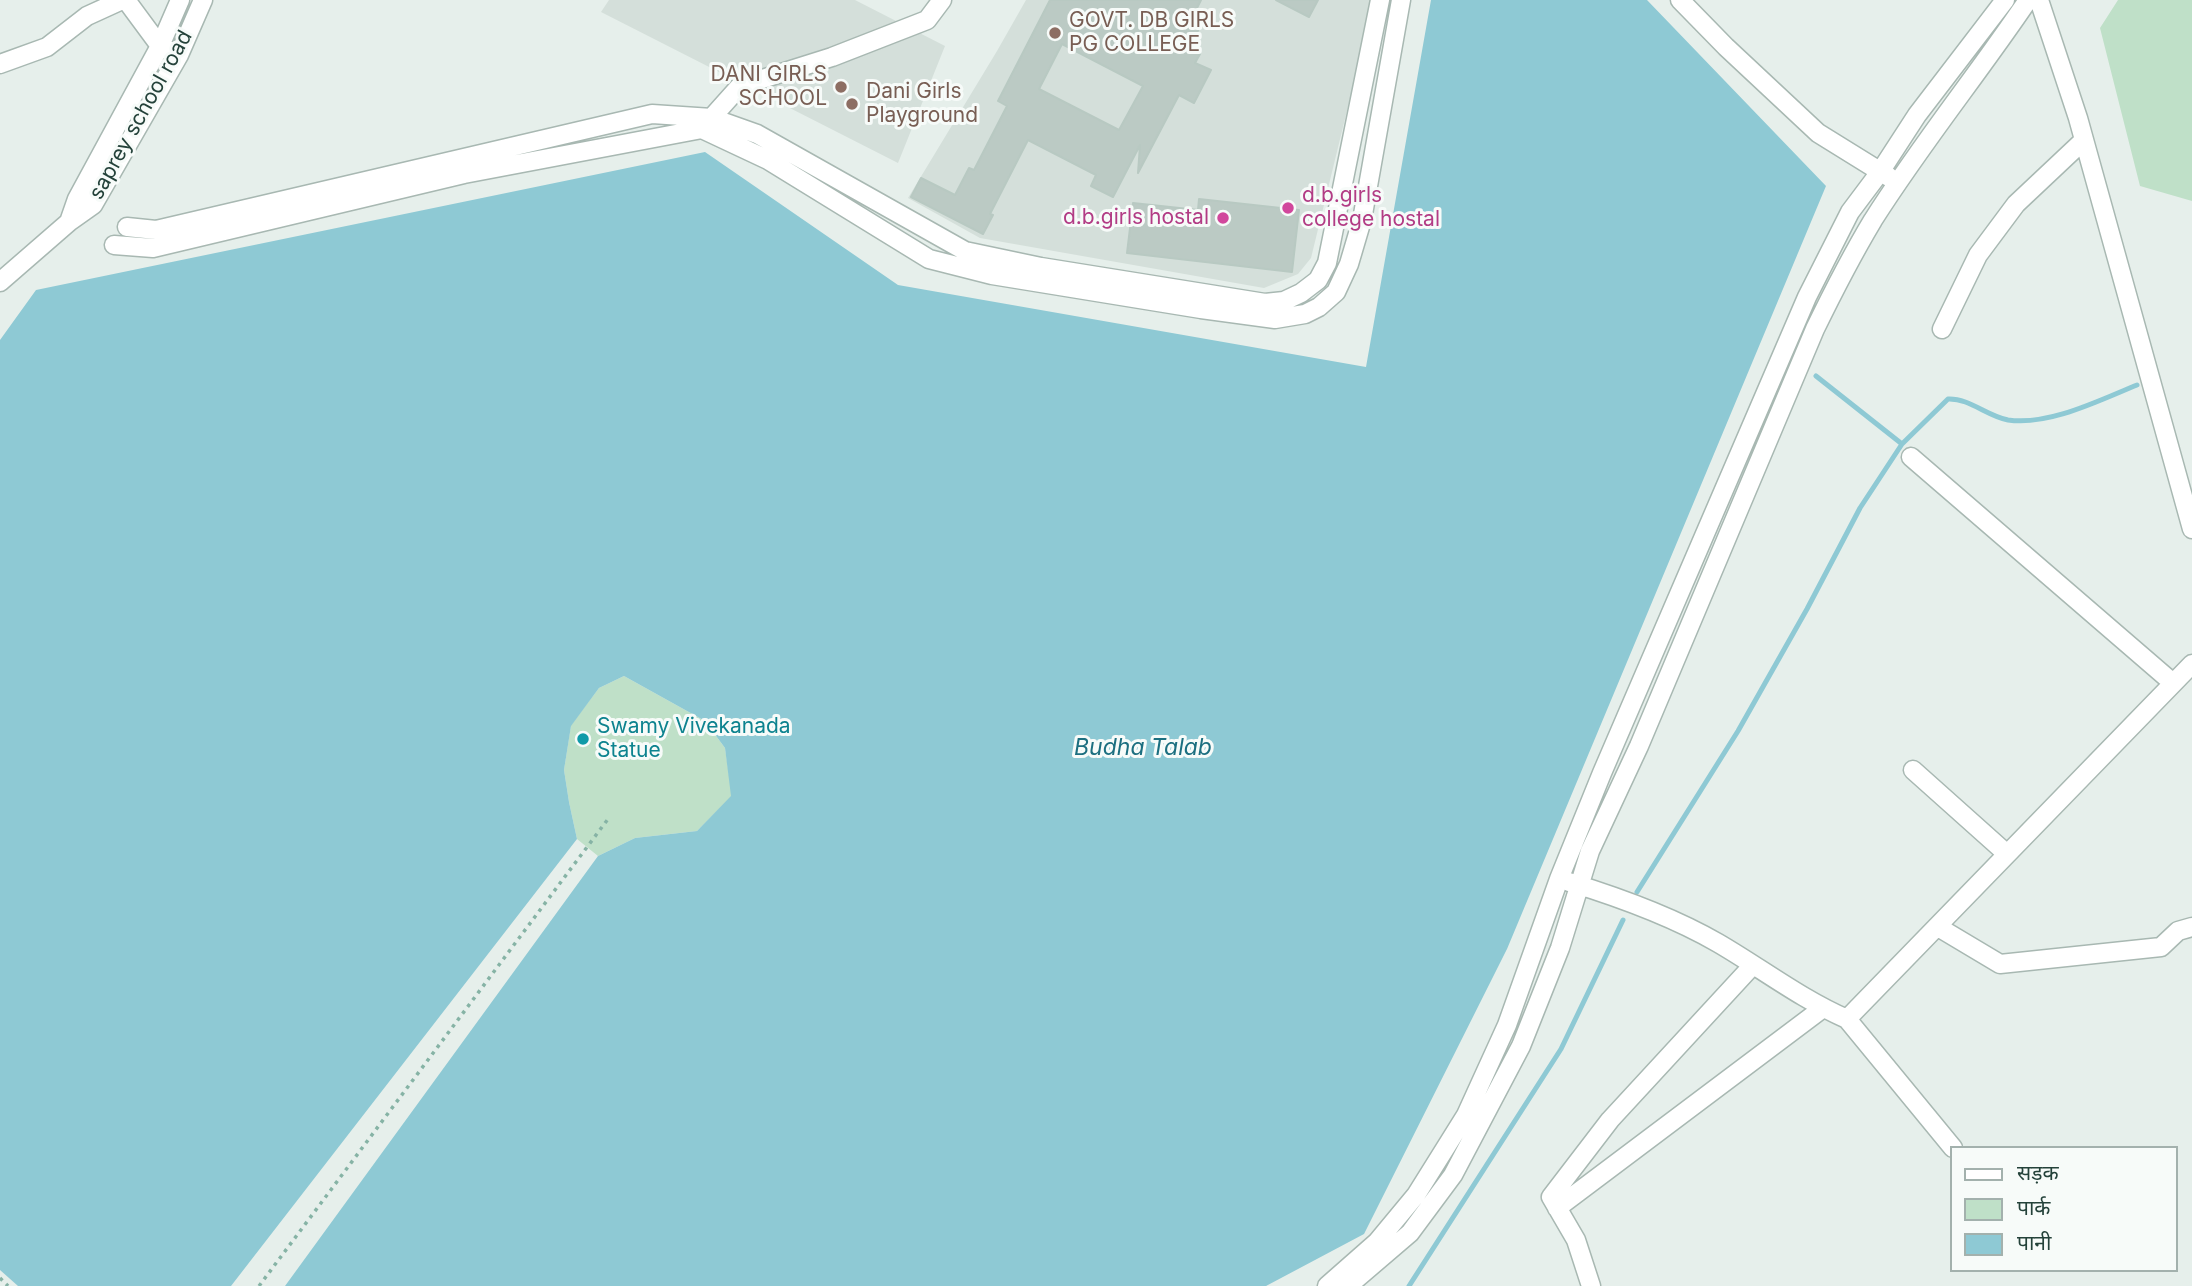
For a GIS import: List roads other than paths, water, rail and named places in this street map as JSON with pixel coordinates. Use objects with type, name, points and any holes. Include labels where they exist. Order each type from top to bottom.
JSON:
[{"type":"street","points":[[0,64],[47,47],[87,16],[124,0],[159,46],[178,55]]},
{"type":"street","points":[[69,222],[77,199],[159,46],[180,0]]},
{"type":"street","name":"saprey school road","points":[[0,282],[69,222],[93,205],[178,55],[203,0]]},
{"type":"street","points":[[114,245],[153,247],[464,174],[707,124],[740,86],[832,57],[927,20],[942,0]]},
{"type":"street","points":[[127,227],[156,230],[652,114],[757,134],[965,251],[1041,267],[1265,303],[1284,301],[1301,293],[1318,280],[1326,263],[1380,0]]},
{"type":"street","points":[[707,124],[929,259],[992,275],[1201,309],[1275,319],[1305,314],[1319,307],[1336,292],[1349,264],[1359,231],[1401,0]]},
{"type":"street","points":[[1680,0],[1818,133],[1898,183]]},
{"type":"street","points":[[1327,1286],[1377,1242],[1416,1195],[1465,1115],[1507,1025],[1559,879],[1807,297],[1850,212],[1917,115],[2005,0]]},
{"type":"street","points":[[1348,1286],[1410,1233],[1453,1175],[1521,1046],[1560,948],[1590,851],[1639,746],[1815,329],[1842,274],[1898,183],[2028,0]]},
{"type":"street","points":[[2039,0],[2084,140],[2192,528]]},
{"type":"street","points":[[1942,329],[1978,255],[2017,204],[2084,140]]},
{"type":"street","points":[[1911,457],[2173,683]]},
{"type":"street","points":[[1847,1019],[2192,664]]},
{"type":"street","points":[[1913,770],[2007,854]]},
{"type":"street","points":[[1559,879],[1619,897],[1715,942],[1823,1009],[1847,1019],[1951,1146]]},
{"type":"street","points":[[1938,927],[2000,964],[2161,947],[2178,932],[2192,927]]},
{"type":"street","points":[[1591,1286],[1576,1240],[1550,1197],[1610,1119],[1753,965]]},
{"type":"street","points":[[1557,1208],[1823,1009]]},
{"type":"water","name":"Budha Talab","points":[[1431,0],[1647,0],[1826,186],[1507,949],[1364,1234],[1266,1286],[285,1286],[598,856],[635,838],[697,831],[731,796],[725,748],[705,721],[624,676],[599,688],[571,726],[564,770],[577,839],[231,1286],[18,1286],[0,1270],[0,340],[36,290],[705,152],[898,285],[1366,367]]},
{"type":"waterway","points":[[1816,376],[1902,444]]},
{"type":"waterway","points":[[1637,892],[1738,731],[1860,508],[1902,444],[1948,399],[1963,401],[2000,418],[2024,421],[2057,416],[2137,385]]},
{"type":"waterway","points":[[1409,1286],[1561,1049],[1623,920]]},
{"type":"place","name":"GOVT. DB GIRLS PG COLLEGE","points":[[1055,33]]},
{"type":"place","name":"DANI GIRLS SCHOOL","points":[[841,87]]},
{"type":"place","name":"Dani Girls Playground","points":[[852,104]]},
{"type":"place","name":"d.b.girls college hostal","points":[[1288,208]]},
{"type":"place","name":"d.b.girls hostal","points":[[1223,218]]},
{"type":"place","name":"Swamy Vivekanada Statue","points":[[583,739]]}]
